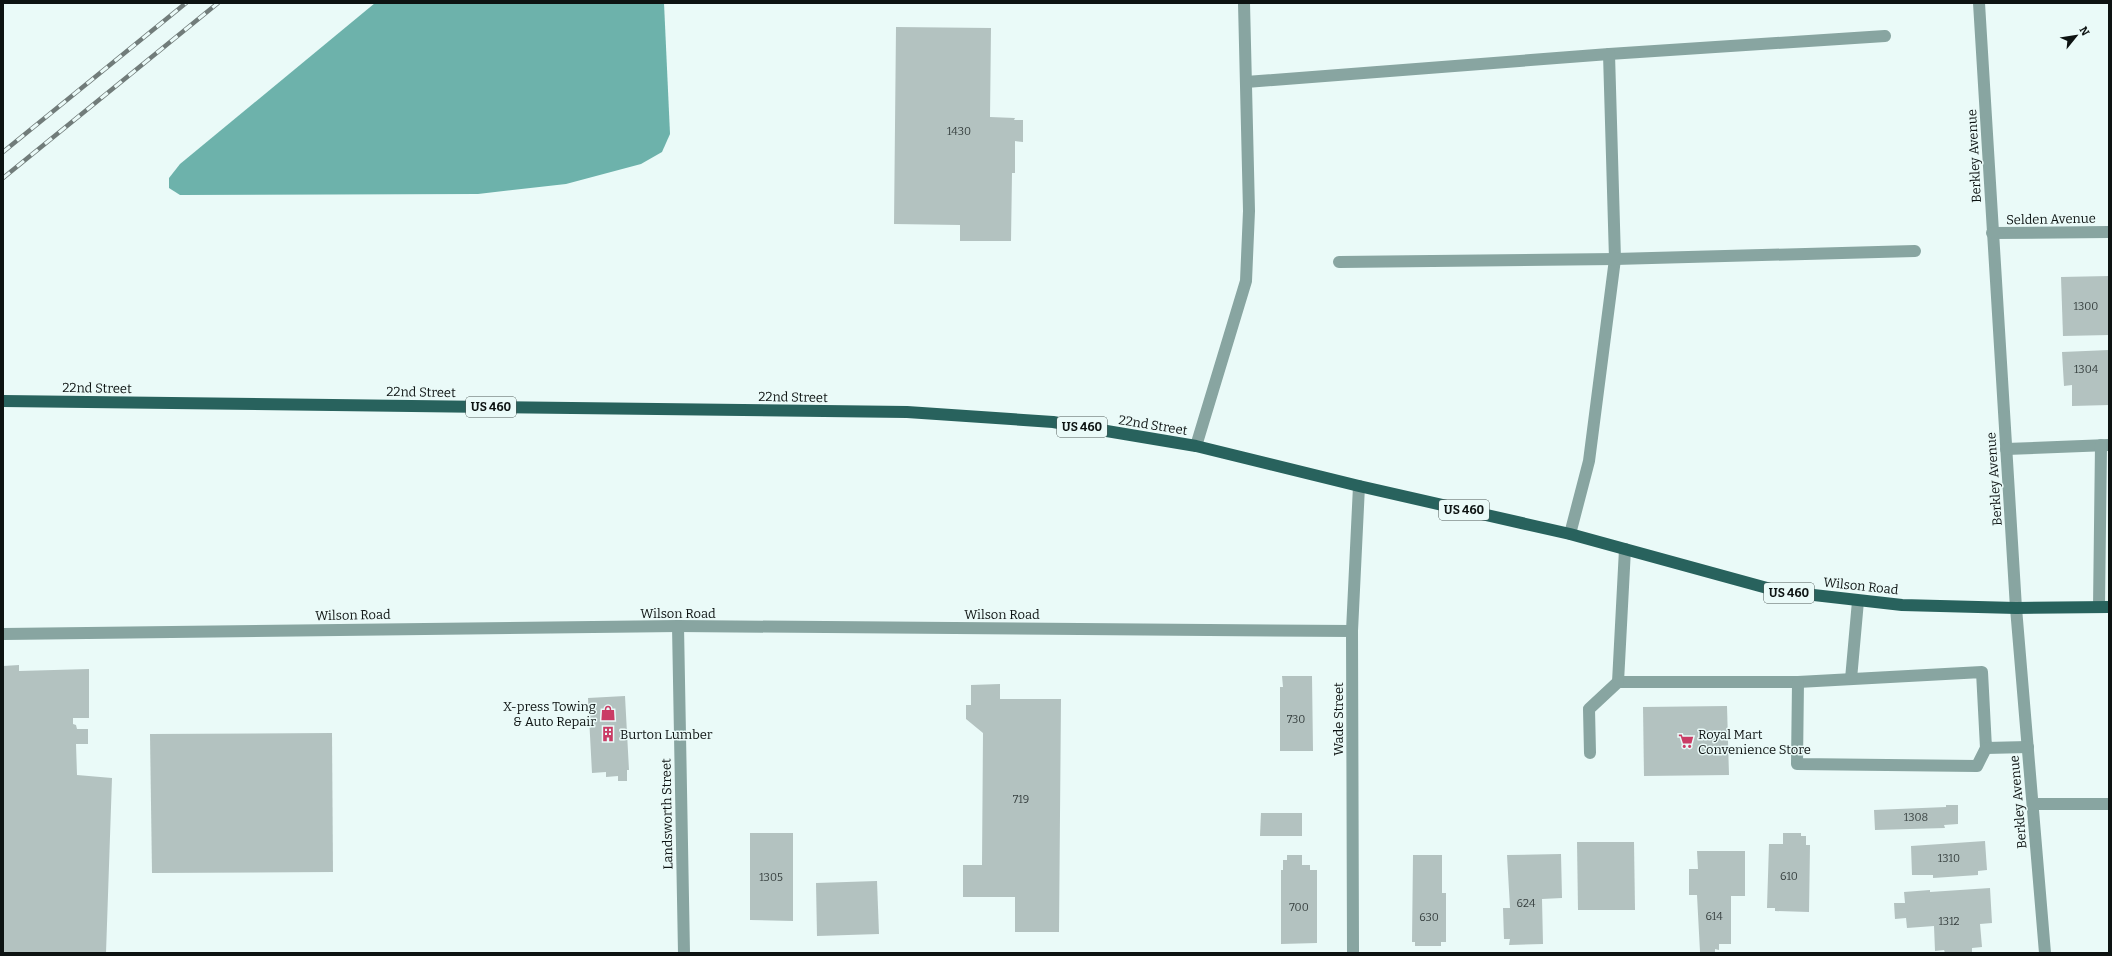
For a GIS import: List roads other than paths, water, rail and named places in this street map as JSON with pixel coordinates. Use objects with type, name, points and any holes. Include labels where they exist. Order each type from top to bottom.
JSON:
[{"type":"main road","name":"22nd Street","points":[[3,401],[908,412],[1053,422],[1196,446],[1359,486],[1570,534]]},
{"type":"main road","name":"Wilson Road","points":[[1570,534],[1778,591],[1902,605],[2016,608],[2104,607]]},
{"type":"street","points":[[1196,446],[1246,281],[1249,210],[1244,3]]},
{"type":"street","name":"Berkley Avenue","points":[[1979,3],[2016,608],[2045,953]]},
{"type":"street","points":[[1246,82],[1608,54],[1885,36]]},
{"type":"street","points":[[1570,534],[1588,460],[1615,259],[1608,54]]},
{"type":"street","name":"Selden Avenue","points":[[1992,233],[2109,232]]},
{"type":"street","points":[[1339,262],[1615,259],[1915,251]]},
{"type":"street","points":[[2006,449],[2105,445],[2104,607]]},
{"type":"street","name":"Wade Street","points":[[1353,953],[1352,631],[1359,486]]},
{"type":"street","points":[[1618,682],[1625,549]]},
{"type":"street","points":[[1851,679],[1858,601]]},
{"type":"street","name":"Wilson Road","points":[[3,634],[678,626],[1352,631]]},
{"type":"street","name":"Landsworth Street","points":[[678,626],[684,953]]},
{"type":"street","points":[[1590,753],[1589,709],[1618,682],[1798,682],[1982,672],[1986,748],[1977,766],[1797,764],[1798,682]]},
{"type":"street","points":[[1986,748],[2028,747]]},
{"type":"street","points":[[2032,804],[2109,804]]},
{"type":"water","points":[[375,3],[664,3],[670,134],[662,152],[641,164],[566,184],[478,194],[180,195],[169,188],[169,178],[180,164]]},
{"type":"railway","points":[[3,152],[186,3]]},
{"type":"railway","points":[[3,178],[218,3]]},
{"type":"place","name":"X-press Towing & Auto Repair","points":[[608,713]]},
{"type":"place","name":"Burton Lumber","points":[[608,734]]},
{"type":"place","name":"Royal Mart Convenience Store","points":[[1686,741]]}]
